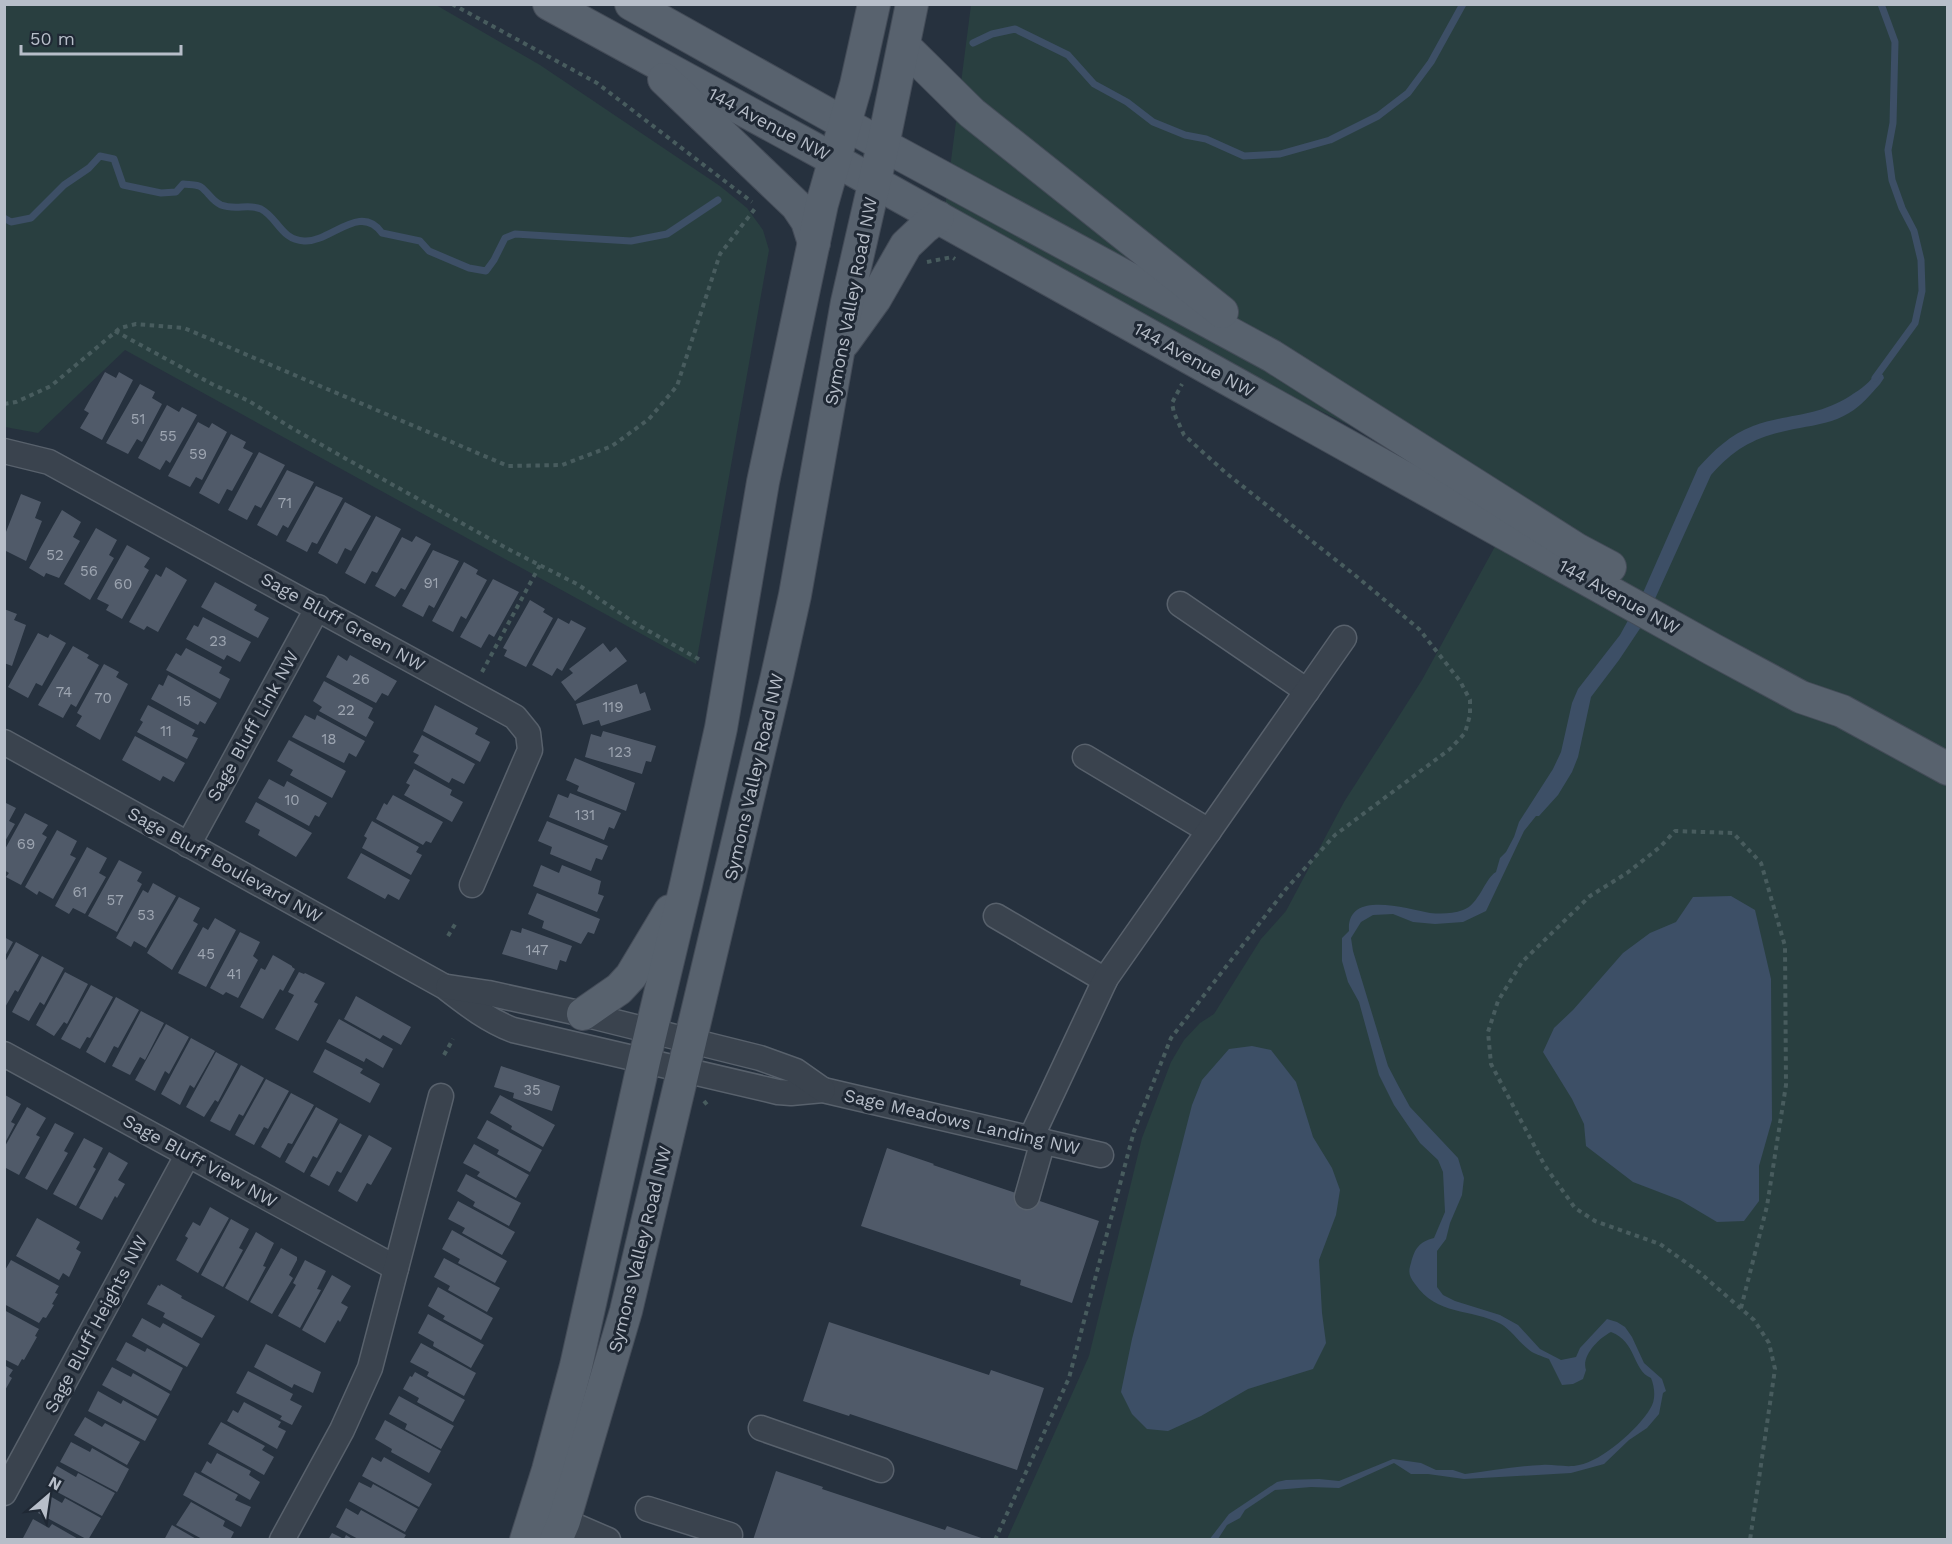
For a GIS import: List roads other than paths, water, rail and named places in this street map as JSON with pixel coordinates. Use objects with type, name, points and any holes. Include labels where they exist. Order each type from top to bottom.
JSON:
[{"type":"main road","name":"144 Avenue NW","points":[[549,4],[1715,638],[1801,697],[1842,711],[1947,769]]},
{"type":"main road","name":"144 Avenue NW","points":[[631,4],[1272,356],[1574,560]]},
{"type":"main road","name":"Symons Valley Road NW","points":[[526,1539],[545,1480],[576,1366],[721,728],[763,482],[814,243],[854,171],[864,134],[860,71],[874,4]]},
{"type":"main road","name":"Symons Valley Road NW","points":[[560,1530],[626,1311],[692,1040],[795,595],[847,302],[854,171],[864,134],[904,46],[912,4]]},
{"type":"main road","points":[[904,46],[972,113],[1241,326],[1272,356]]},
{"type":"main road","points":[[638,53],[704,119],[768,196],[802,213],[814,243]]},
{"type":"main road","points":[[840,347],[870,307],[906,245],[924,226],[938,217]]},
{"type":"main road","points":[[584,1014],[619,989],[631,976],[686,885]]},
{"type":"street","name":"Sage Bluff Green NW","points":[[4,451],[49,462],[318,607],[515,717],[528,734],[530,750],[472,885]]},
{"type":"street","points":[[1180,604],[1307,692]]},
{"type":"street","name":"Sage Bluff Link NW","points":[[188,845],[318,607]]},
{"type":"street","points":[[1027,1197],[1037,1140],[1105,980],[1344,638]]},
{"type":"street","name":"Sage Bluff Boulevard NW","points":[[4,742],[445,987],[495,1023],[513,1030],[684,1071]]},
{"type":"street","points":[[1085,757],[1209,831]]},
{"type":"street","points":[[996,916],[1105,980]]},
{"type":"street","name":"Sage Bluff Boulevard NW","points":[[445,987],[488,993],[692,1040]]},
{"type":"street","name":"Sage Meadows Landing NW","points":[[692,1040],[779,1064],[796,1071],[823,1090]]},
{"type":"street","name":"Sage Bluff View NW","points":[[4,1054],[396,1268]]},
{"type":"street","name":"Sage Meadows Landing NW","points":[[684,1071],[778,1092],[823,1090],[1101,1155]]},
{"type":"street","points":[[282,1539],[342,1430],[370,1368],[441,1096]]},
{"type":"street","name":"Sage Bluff Heights NW","points":[[4,1493],[188,1154]]},
{"type":"street","points":[[761,1428],[881,1470]]},
{"type":"street","points":[[648,1509],[730,1535]]},
{"type":"street","points":[[560,1530],[608,1539]]},
{"type":"water","points":[[1877,371],[1884,378],[1880,384],[1866,400],[1849,413],[1832,421],[1773,434],[1751,442],[1721,464],[1711,475],[1645,621],[1591,697],[1578,757],[1572,772],[1558,795],[1524,831],[1486,911],[1463,922],[1435,924],[1413,922],[1393,914],[1373,915],[1361,922],[1351,938],[1388,1066],[1410,1107],[1458,1158],[1464,1178],[1462,1195],[1446,1239],[1437,1251],[1437,1287],[1443,1295],[1455,1301],[1500,1315],[1518,1325],[1540,1349],[1561,1360],[1576,1357],[1580,1348],[1607,1319],[1617,1322],[1625,1327],[1632,1337],[1644,1363],[1662,1379],[1666,1391],[1663,1393],[1659,1414],[1647,1428],[1629,1440],[1604,1464],[1571,1473],[1464,1479],[1411,1474],[1394,1463],[1339,1488],[1311,1487],[1275,1490],[1245,1510],[1240,1518],[1227,1525],[1218,1539],[1209,1540],[1229,1514],[1277,1482],[1319,1479],[1339,1481],[1393,1459],[1421,1463],[1436,1470],[1453,1470],[1465,1474],[1513,1467],[1579,1465],[1598,1457],[1619,1443],[1637,1426],[1650,1409],[1654,1394],[1651,1378],[1640,1369],[1626,1342],[1611,1332],[1601,1338],[1589,1353],[1583,1379],[1573,1384],[1562,1385],[1549,1359],[1530,1351],[1505,1326],[1433,1302],[1413,1281],[1409,1271],[1414,1253],[1418,1246],[1434,1238],[1445,1212],[1443,1172],[1438,1160],[1420,1143],[1394,1105],[1379,1075],[1359,1002],[1348,982],[1342,961],[1342,938],[1349,931],[1351,918],[1357,910],[1367,906],[1393,906],[1442,914],[1463,910],[1473,903],[1496,872],[1500,858],[1514,837],[1519,822],[1553,769],[1561,752],[1572,703],[1578,689],[1620,635],[1642,595],[1698,468],[1716,449],[1737,434],[1753,426],[1813,412],[1837,403],[1862,388]]},
{"type":"water","points":[[1731,896],[1755,910],[1771,979],[1772,1120],[1759,1166],[1759,1201],[1744,1221],[1717,1222],[1680,1200],[1633,1182],[1586,1146],[1584,1124],[1572,1099],[1543,1052],[1554,1028],[1623,953],[1650,933],[1676,922],[1693,897]]},
{"type":"water","points":[[1252,1046],[1271,1050],[1296,1082],[1313,1137],[1332,1168],[1340,1190],[1336,1215],[1319,1260],[1326,1343],[1313,1369],[1248,1389],[1201,1416],[1168,1431],[1147,1429],[1132,1414],[1121,1392],[1132,1339],[1192,1105],[1202,1080],[1229,1049]]},
{"type":"waterway","points":[[973,43],[992,34],[1015,29],[1068,55],[1094,84],[1127,102],[1153,122],[1185,135],[1206,139],[1244,156],[1280,154],[1330,140],[1378,116],[1408,93],[1431,62],[1463,4]]},
{"type":"waterway","points":[[1875,378],[1915,323],[1922,291],[1921,260],[1914,231],[1902,208],[1892,180],[1888,150],[1893,123],[1895,42],[1881,4]]},
{"type":"waterway","points":[[4,218],[11,222],[31,218],[64,185],[89,168],[100,156],[114,159],[123,185],[161,193],[176,192],[183,184],[199,186],[221,205],[261,209],[285,233],[296,240],[314,240],[344,226],[364,221],[382,233],[420,241],[429,251],[469,268],[486,271],[505,238],[515,234],[631,241],[667,234],[718,200]]}]
